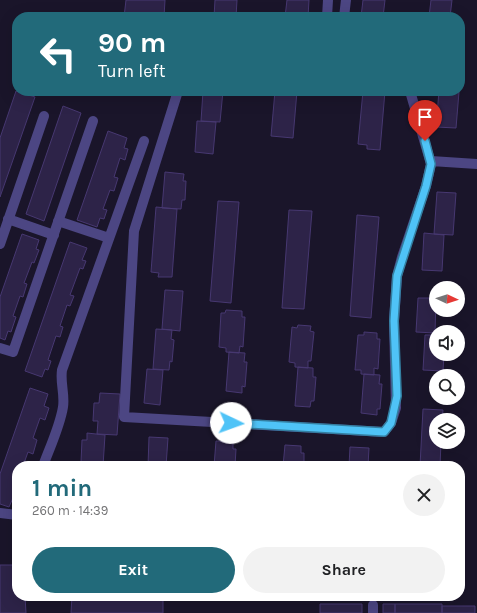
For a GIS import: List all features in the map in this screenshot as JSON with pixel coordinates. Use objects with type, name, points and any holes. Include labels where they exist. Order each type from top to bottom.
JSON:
[{"type":"lane","points":[[327,12],[328,0]]},
{"type":"lane","points":[[345,12],[346,0]]},
{"type":"lane","points":[[176,96],[134,231],[124,417],[384,432],[391,423],[396,402],[394,321],[397,276],[426,186],[431,161],[412,96]]},
{"type":"lane","points":[[0,244],[44,116]]},
{"type":"lane","points":[[0,348],[13,352],[92,121]]},
{"type":"lane","points":[[45,461],[63,408],[64,395],[60,380],[62,370],[144,141]]},
{"type":"lane","points":[[431,161],[477,164]]},
{"type":"lane","points":[[8,219],[54,235]]},
{"type":"lane","points":[[58,221],[109,238]]},
{"type":"lane","points":[[0,513],[12,514]]},
{"type":"building","points":[[126,0],[165,0],[164,12],[125,12]]},
{"type":"building","points":[[215,0],[237,0],[236,12],[214,12]]},
{"type":"building","points":[[287,0],[309,0],[308,12],[286,12]]},
{"type":"building","points":[[363,0],[385,0],[384,12],[362,12]]},
{"type":"building","points":[[431,0],[452,0],[451,12],[430,12]]},
{"type":"building","points":[[14,96],[35,97],[0,197],[0,138]]},
{"type":"building","points":[[203,96],[223,96],[220,122],[201,121]]},
{"type":"building","points":[[275,96],[297,96],[293,138],[271,136]]},
{"type":"building","points":[[363,96],[385,96],[380,150],[367,149],[367,145],[358,144]]},
{"type":"building","points":[[439,96],[459,96],[456,128],[436,127]]},
{"type":"building","points":[[63,106],[81,113],[44,221],[26,214]]},
{"type":"building","points":[[197,121],[216,122],[213,154],[195,152]]},
{"type":"building","points":[[108,131],[127,138],[124,148],[128,149],[125,160],[120,158],[114,177],[118,178],[114,191],[110,190],[103,209],[107,210],[104,219],[100,218],[97,227],[77,220]]},
{"type":"building","points":[[165,172],[184,174],[183,181],[186,181],[185,200],[182,200],[181,209],[162,208]]},
{"type":"building","points":[[437,192],[456,193],[453,235],[434,234]]},
{"type":"building","points":[[218,201],[239,202],[231,303],[210,301]]},
{"type":"building","points":[[156,207],[177,209],[172,277],[158,277],[159,273],[151,272]]},
{"type":"building","points":[[289,210],[312,211],[304,309],[282,308]]},
{"type":"building","points":[[357,215],[379,217],[371,318],[350,316]]},
{"type":"building","points":[[424,233],[444,235],[442,271],[422,270]]},
{"type":"building","points":[[22,234],[39,240],[36,249],[39,250],[34,263],[32,262],[24,283],[27,284],[23,297],[20,296],[13,316],[16,317],[11,332],[8,331],[5,340],[0,338],[0,297]]},
{"type":"building","points":[[70,242],[87,248],[82,260],[86,261],[83,269],[80,268],[70,295],[74,296],[70,306],[67,305],[60,326],[63,327],[60,337],[56,336],[48,360],[51,361],[48,370],[45,369],[42,377],[25,371]]},
{"type":"building","points":[[165,290],[183,291],[180,331],[162,329]]},
{"type":"building","points":[[418,298],[429,298],[429,317],[435,317],[435,325],[429,325],[429,333],[416,332]]},
{"type":"building","points":[[226,310],[242,311],[242,317],[245,317],[243,347],[240,346],[239,353],[226,352],[226,348],[219,347],[221,313],[225,313]]},
{"type":"building","points":[[298,325],[311,326],[310,331],[314,332],[311,361],[308,361],[308,368],[295,367],[295,363],[289,362],[292,327],[297,328]]},
{"type":"building","points":[[156,329],[172,330],[171,339],[174,340],[172,362],[170,361],[169,370],[153,369]]},
{"type":"building","points":[[364,332],[377,333],[377,339],[380,339],[378,369],[374,368],[374,375],[361,374],[361,370],[355,370],[358,335],[364,335]]},
{"type":"building","points":[[425,335],[429,335],[429,361],[444,361],[443,369],[423,370]]},
{"type":"building","points":[[229,352],[245,353],[244,362],[247,362],[245,387],[242,386],[242,393],[226,391]]},
{"type":"building","points":[[298,367],[313,368],[313,377],[316,377],[314,401],[311,401],[310,407],[295,406]]},
{"type":"building","points":[[147,369],[163,370],[160,405],[144,403]]},
{"type":"building","points":[[364,374],[380,375],[379,384],[382,384],[380,409],[377,409],[377,415],[361,413]]},
{"type":"building","points":[[30,388],[48,394],[44,406],[49,408],[45,420],[40,418],[33,438],[37,440],[33,454],[28,452],[25,461],[12,461],[12,500],[9,507],[0,504],[0,474]]},
{"type":"building","points":[[100,393],[120,394],[117,435],[97,434],[98,421],[93,421],[94,403],[99,403]]},
{"type":"building","points":[[423,409],[443,410],[443,413],[429,413],[429,449],[441,449],[440,461],[420,461]]},
{"type":"building","points":[[87,433],[105,435],[103,461],[81,461],[82,440],[87,440]]},
{"type":"building","points":[[149,437],[168,438],[166,461],[148,461]]},
{"type":"building","points":[[216,441],[233,442],[233,449],[236,449],[235,461],[214,461]]},
{"type":"building","points":[[285,445],[301,446],[301,453],[304,453],[304,461],[283,461]]},
{"type":"building","points":[[350,447],[369,448],[368,461],[349,461]]},
{"type":"building","points":[[0,565],[12,565],[12,601],[25,601],[26,613],[0,613]]},
{"type":"building","points":[[72,601],[163,601],[163,613],[71,613]]},
{"type":"building","points":[[320,604],[362,604],[362,613],[320,613]]},
{"type":"building","points":[[383,604],[395,604],[395,613],[383,613]]},
{"type":"building","points":[[395,604],[442,604],[442,613],[395,613]]},
{"type":"building","points":[[442,606],[475,606],[475,613],[442,613]]},
{"type":"route","points":[[231,423],[384,432],[391,423],[396,408],[397,396],[394,321],[397,276],[426,186],[431,164],[425,141]]}]
